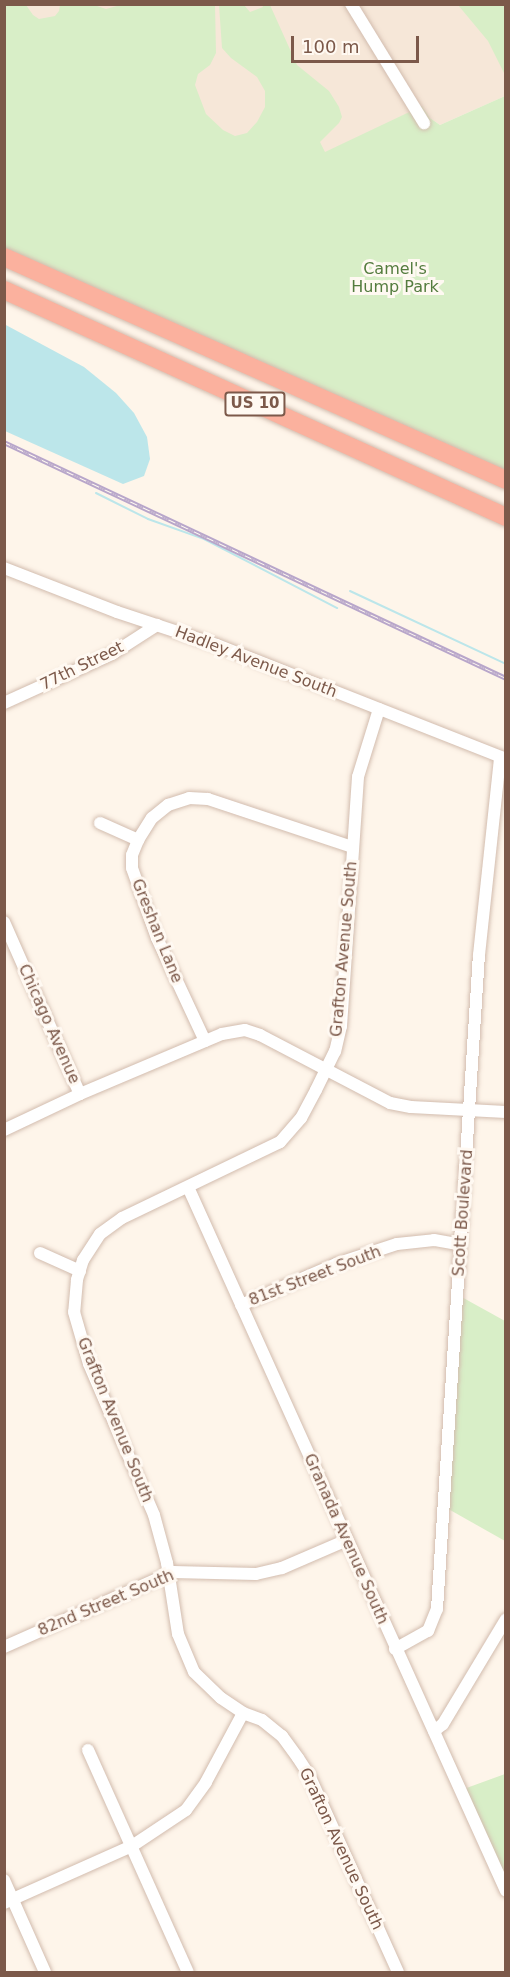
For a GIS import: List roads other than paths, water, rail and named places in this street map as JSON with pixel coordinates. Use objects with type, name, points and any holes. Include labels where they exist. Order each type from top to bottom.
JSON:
[{"type":"highway","name":"US 10","points":[[4,257],[506,480]]},
{"type":"highway","name":"US 10","points":[[4,290],[506,517]]},
{"type":"street","points":[[351,4],[424,123]]},
{"type":"street","name":"Hadley Avenue South","points":[[4,568],[217,645],[503,758]]},
{"type":"street","name":"77th Street","points":[[4,703],[112,654],[157,625]]},
{"type":"street","name":"Grafton Avenue South","points":[[379,709],[358,777],[341,1026],[335,1051],[326,1070],[301,1118],[280,1142],[122,1218],[100,1234],[88,1250],[80,1270],[75,1321],[95,1381],[154,1515],[168,1574],[178,1634],[194,1672],[221,1698],[243,1713],[262,1720],[282,1736],[303,1766],[398,1972]]},
{"type":"street","name":"Scott Boulevard","points":[[396,1649],[428,1631],[437,1609],[479,954],[503,758]]},
{"type":"street","name":"Greshan Lane","points":[[206,1041],[158,938],[132,868],[132,855],[138,840],[161,810],[189,798],[208,799],[352,847]]},
{"type":"street","points":[[100,823],[138,840]]},
{"type":"street","name":"Chicago Avenue","points":[[4,922],[80,1094]]},
{"type":"street","points":[[4,1130],[80,1094],[222,1034],[245,1030],[260,1035],[390,1103],[411,1107],[506,1112]]},
{"type":"street","name":"Granada Avenue South","points":[[188,1187],[506,1891]]},
{"type":"street","name":"81st Street South","points":[[241,1305],[336,1264],[397,1244],[434,1240],[460,1245]]},
{"type":"street","points":[[40,1253],[80,1270]]},
{"type":"street","name":"82nd Street South","points":[[4,1647],[168,1574],[185,1571],[256,1574],[282,1568],[347,1540]]},
{"type":"street","points":[[434,1731],[443,1724],[506,1619]]},
{"type":"street","points":[[9,1901],[132,1846],[186,1810],[206,1782],[243,1713]]},
{"type":"street","points":[[88,1750],[188,1972]]},
{"type":"street","points":[[4,1880],[9,1901],[45,1972]]},
{"type":"water","points":[[4,324],[84,367],[116,393],[134,413],[147,437],[150,459],[144,476],[123,484],[5,431]]},
{"type":"waterway","points":[[96,493],[148,519],[204,539],[337,608]]},
{"type":"waterway","points":[[350,591],[506,664]]},
{"type":"railway","points":[[4,442],[506,678]]},
{"type":"park label","name":"Camel's Hump Park","points":[[395,278]]}]
